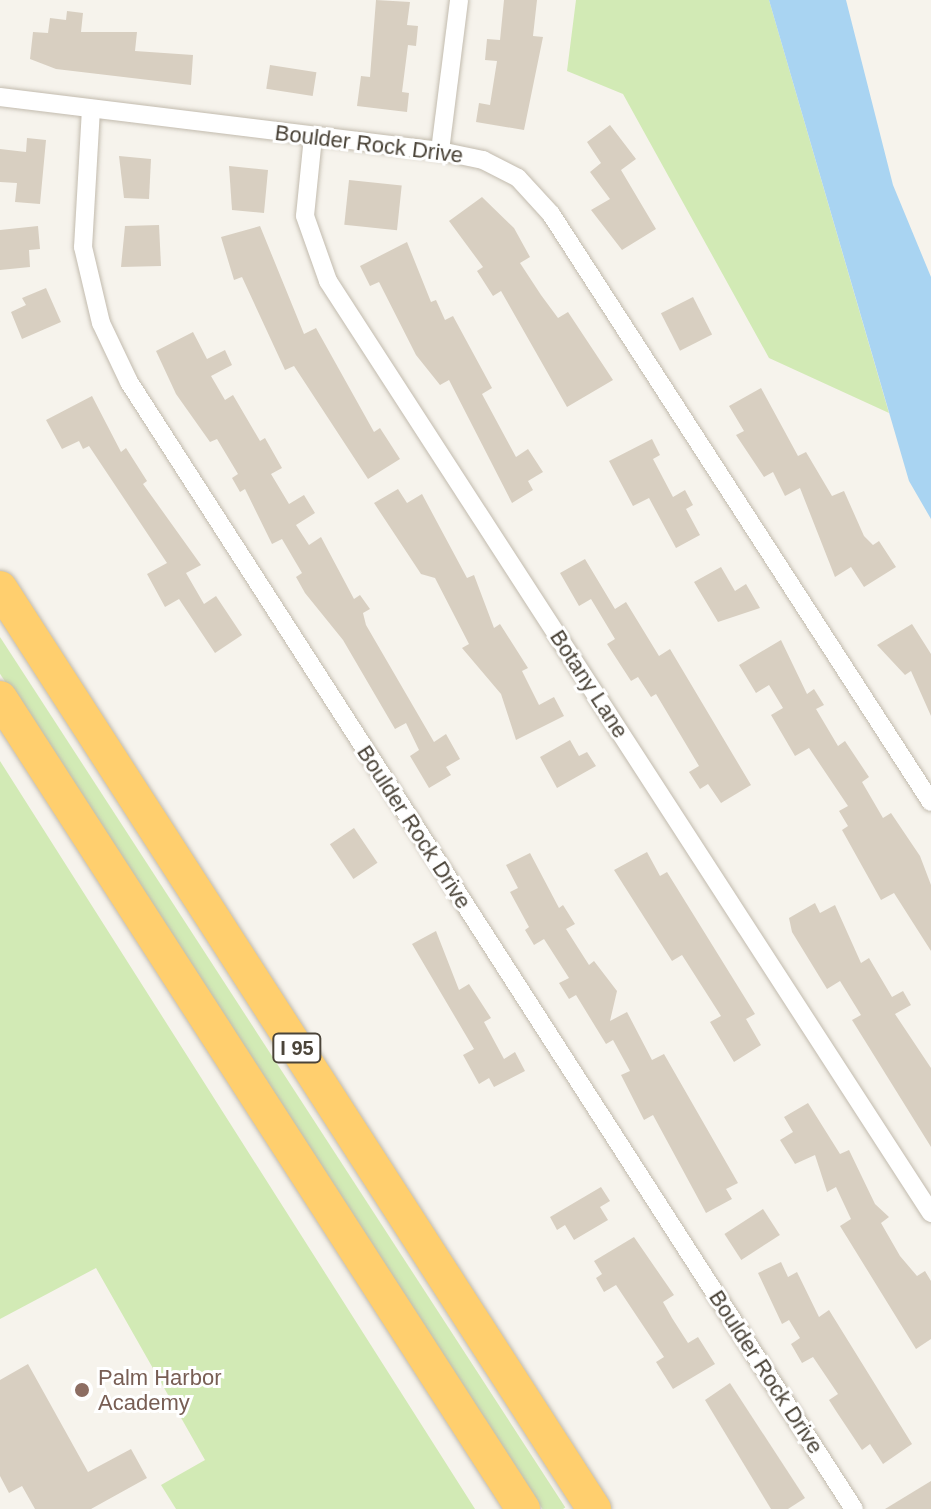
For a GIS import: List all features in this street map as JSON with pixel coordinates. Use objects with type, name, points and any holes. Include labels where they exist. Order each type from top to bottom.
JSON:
[{"type":"highway","name":"I 95","points":[[0,588],[594,1509]]},
{"type":"highway","name":"I 95","points":[[0,698],[523,1509]]},
{"type":"street","points":[[440,151],[459,0]]},
{"type":"street","name":"Boulder Rock Drive","points":[[0,97],[440,151],[495,165],[541,200],[931,802]]},
{"type":"street","name":"Boulder Rock Drive","points":[[91,109],[82,194],[84,256],[104,331],[129,382],[854,1509]]},
{"type":"street","name":"Botany Lane","points":[[313,137],[306,228],[328,281],[931,1213]]},
{"type":"green space","points":[[576,0],[769,0],[889,413],[769,358],[623,94],[567,71]]},
{"type":"green space","points":[[0,637],[565,1508],[542,1509],[0,674]]},
{"type":"green space","points":[[0,761],[475,1509],[176,1509],[161,1485],[205,1460],[96,1268],[0,1319]]},
{"type":"water","points":[[769,0],[846,0],[893,185],[931,277],[931,519],[909,481]]},
{"type":"building","points":[[376,0],[410,2],[407,25],[418,26],[416,46],[408,45],[402,92],[409,93],[407,112],[357,106],[361,76],[370,77]]},
{"type":"building","points":[[504,0],[537,0],[533,36],[543,37],[524,130],[476,122],[479,103],[490,105],[497,61],[485,60],[487,39],[500,40]]},
{"type":"building","points":[[67,11],[83,13],[81,32],[137,32],[135,51],[193,55],[191,85],[56,69],[30,59],[33,32],[48,33],[50,18],[66,20]]},
{"type":"building","points":[[270,65],[316,72],[313,96],[266,89]]},
{"type":"building","points":[[610,125],[636,159],[621,170],[656,229],[622,250],[591,210],[610,199],[590,172],[601,163],[587,142]]},
{"type":"building","points":[[27,138],[46,140],[40,204],[15,202],[17,183],[0,182],[0,149],[26,152]]},
{"type":"building","points":[[119,156],[151,159],[149,199],[124,198]]},
{"type":"building","points":[[229,166],[268,170],[264,213],[232,210]]},
{"type":"building","points":[[349,180],[402,186],[397,230],[344,225]]},
{"type":"building","points":[[482,197],[514,228],[530,257],[520,263],[541,295],[558,318],[568,312],[613,380],[567,407],[501,291],[493,296],[477,271],[483,267],[449,221]]},
{"type":"building","points":[[159,225],[161,266],[121,267],[125,226]]},
{"type":"building","points":[[38,226],[40,249],[29,250],[30,267],[0,270],[0,230]]},
{"type":"building","points":[[260,226],[304,334],[316,328],[374,432],[380,428],[400,459],[368,479],[294,366],[285,370],[242,277],[234,280],[221,237]]},
{"type":"building","points":[[407,242],[431,302],[436,300],[445,320],[453,316],[492,388],[482,394],[516,457],[528,449],[543,472],[528,481],[533,490],[512,503],[449,380],[440,385],[416,355],[379,282],[370,286],[360,266]]},
{"type":"building","points":[[46,288],[61,322],[22,339],[11,312],[26,305],[22,298]]},
{"type":"building","points":[[693,297],[712,334],[680,351],[661,313]]},
{"type":"building","points":[[193,332],[207,359],[225,350],[232,365],[211,376],[225,400],[233,395],[260,441],[265,438],[282,468],[271,474],[289,504],[304,495],[315,513],[296,525],[309,545],[321,537],[354,599],[360,595],[370,609],[363,613],[366,625],[434,742],[446,734],[460,759],[446,767],[451,775],[429,788],[410,756],[419,750],[406,723],[395,729],[343,640],[305,593],[296,577],[302,573],[282,539],[272,544],[245,489],[240,492],[232,478],[238,474],[217,439],[210,442],[176,394],[156,351]]},
{"type":"building","points":[[761,388],[798,456],[806,452],[832,496],[844,491],[864,536],[873,545],[879,541],[896,567],[864,587],[851,567],[835,577],[800,488],[785,496],[773,472],[764,477],[736,435],[744,431],[729,406]]},
{"type":"building","points":[[92,396],[121,452],[126,448],[147,481],[143,484],[201,565],[186,573],[204,604],[216,596],[242,635],[215,653],[179,599],[165,607],[147,574],[167,563],[89,446],[83,449],[79,441],[62,449],[46,420]]},
{"type":"building","points":[[652,439],[660,455],[653,459],[673,497],[685,490],[693,505],[686,509],[700,535],[676,548],[649,498],[633,506],[609,461]]},
{"type":"building","points":[[398,489],[407,503],[422,494],[467,578],[474,575],[494,628],[500,624],[528,668],[522,671],[539,705],[554,697],[564,716],[516,740],[501,694],[462,648],[469,644],[435,578],[421,574],[374,503]]},
{"type":"building","points":[[585,559],[615,609],[626,602],[659,656],[670,649],[751,785],[721,803],[708,784],[700,789],[689,772],[699,766],[656,694],[651,697],[638,677],[631,681],[607,644],[615,639],[591,599],[579,606],[560,573]]},
{"type":"building","points":[[721,567],[735,591],[746,584],[760,608],[718,622],[694,582]]},
{"type":"building","points":[[912,624],[931,654],[931,716],[911,671],[905,675],[877,645]]},
{"type":"building","points":[[781,640],[807,694],[814,689],[824,705],[816,709],[838,746],[845,741],[869,777],[862,782],[883,818],[891,813],[920,856],[931,885],[931,951],[894,893],[881,900],[842,830],[848,826],[839,811],[848,806],[809,748],[795,756],[771,715],[783,708],[769,685],[756,693],[739,665]]},
{"type":"building","points":[[570,740],[579,756],[587,752],[596,766],[557,788],[540,757]]},
{"type":"building","points":[[354,828],[377,863],[353,879],[330,844]]},
{"type":"building","points":[[647,852],[660,876],[667,872],[755,1014],[746,1019],[761,1045],[734,1062],[710,1022],[721,1016],[682,955],[672,961],[614,870]]},
{"type":"building","points":[[530,853],[559,908],[563,905],[575,924],[566,929],[589,965],[594,961],[617,991],[610,1021],[627,1012],[652,1060],[664,1054],[738,1183],[726,1189],[732,1199],[706,1213],[653,1115],[644,1120],[621,1075],[630,1071],[613,1040],[606,1044],[576,995],[569,999],[559,983],[569,978],[544,939],[534,945],[525,930],[529,927],[510,892],[518,888],[506,865]]},
{"type":"building","points":[[815,903],[820,913],[835,905],[861,963],[869,958],[892,997],[903,991],[911,1005],[895,1014],[931,1068],[931,1147],[852,1020],[861,1015],[840,981],[827,989],[792,932],[789,918]]},
{"type":"building","points":[[436,931],[459,990],[469,984],[491,1018],[484,1022],[504,1059],[515,1052],[525,1071],[494,1087],[489,1078],[479,1084],[463,1055],[474,1049],[412,944]]},
{"type":"building","points":[[808,1103],[840,1154],[849,1150],[875,1204],[889,1217],[881,1223],[900,1256],[917,1276],[925,1271],[931,1281],[931,1339],[916,1349],[840,1226],[851,1219],[836,1187],[827,1192],[815,1155],[795,1164],[780,1140],[793,1132],[784,1117]]},
{"type":"building","points":[[601,1187],[610,1201],[600,1207],[608,1220],[574,1240],[565,1225],[557,1230],[550,1217]]},
{"type":"building","points":[[763,1209],[780,1235],[741,1260],[724,1234]]},
{"type":"building","points":[[634,1237],[674,1295],[663,1302],[672,1318],[688,1343],[698,1337],[715,1364],[673,1389],[656,1362],[664,1357],[616,1285],[604,1292],[596,1278],[602,1274],[594,1261]]},
{"type":"building","points":[[781,1262],[788,1277],[797,1272],[819,1317],[829,1310],[912,1444],[883,1464],[870,1444],[862,1450],[836,1411],[829,1400],[838,1394],[813,1357],[802,1363],[791,1344],[800,1338],[789,1320],[782,1324],[758,1273]]},
{"type":"building","points":[[28,1364],[88,1472],[131,1449],[147,1478],[91,1509],[35,1509],[22,1486],[9,1493],[0,1476],[0,1380]]},
{"type":"building","points":[[730,1383],[805,1498],[788,1509],[771,1509],[705,1400]]},
{"type":"building","points":[[931,1481],[931,1509],[885,1509]]},
{"type":"place","name":"Palm Harbor Academy","points":[[82,1390]]}]
